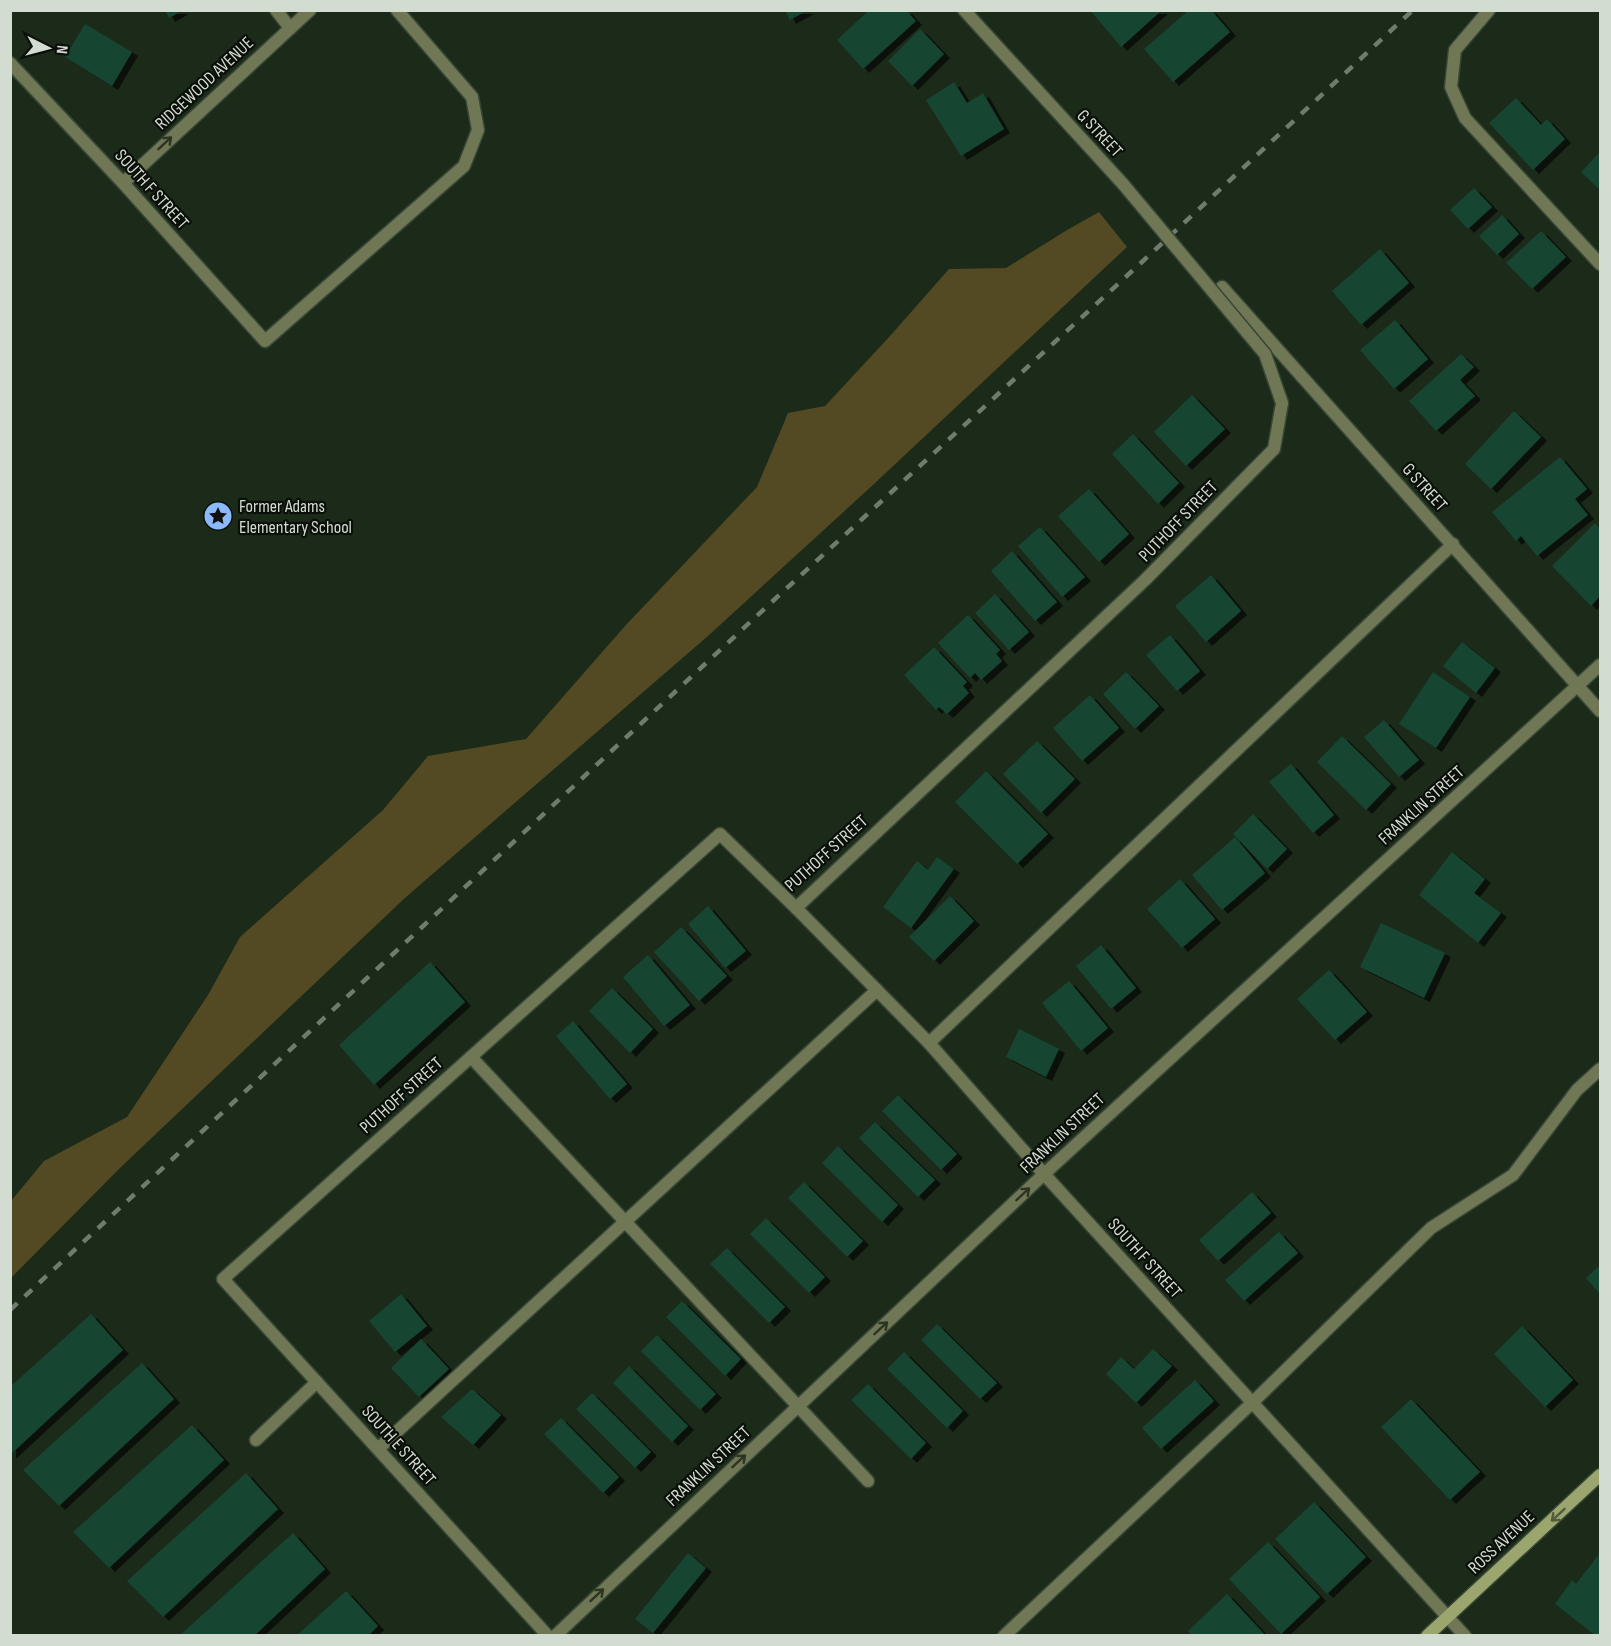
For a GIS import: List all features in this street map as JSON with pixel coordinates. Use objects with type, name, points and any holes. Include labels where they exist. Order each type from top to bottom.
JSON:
[{"type":"main road","name":"ROSS AVENUE","points":[[1427,1635],[1600,1475]]},
{"type":"street","points":[[276,10],[290,28]]},
{"type":"street","name":"RIDGEWOOD AVENUE","points":[[123,183],[310,10]]},
{"type":"street","name":"SOUTH F STREET","points":[[10,63],[123,183],[265,341],[464,166],[478,130],[472,97],[397,10]]},
{"type":"street","name":"G STREET","points":[[964,10],[1123,184],[1264,354],[1282,403]]},
{"type":"street","points":[[1489,10],[1455,50],[1451,87],[1465,117],[1600,264]]},
{"type":"street","name":"G STREET","points":[[1222,287],[1600,711]]},
{"type":"street","name":"PUTHOFF STREET","points":[[223,1279],[720,834],[796,908],[1145,580],[1274,449],[1282,403]]},
{"type":"street","points":[[929,1043],[1453,544]]},
{"type":"street","name":"FRANKLIN STREET","points":[[555,1635],[1044,1174],[1600,665]]},
{"type":"street","name":"SOUTH F STREET","points":[[796,908],[929,1043],[1044,1174],[1465,1635]]},
{"type":"street","points":[[378,1449],[877,990]]},
{"type":"street","points":[[471,1057],[868,1481]]},
{"type":"street","points":[[1004,1635],[1253,1402],[1431,1228],[1512,1175],[1577,1090],[1600,1069]]},
{"type":"street","name":"SOUTH E STREET","points":[[223,1279],[548,1635]]},
{"type":"street","points":[[256,1440],[317,1382]]},
{"type":"shaded area","points":[[1099,212],[1127,247],[708,636],[406,897],[121,1167],[11,1278],[11,1201],[44,1161],[127,1117],[208,995],[240,937],[383,810],[428,756],[526,739],[625,626],[757,487],[788,413],[825,406],[949,269],[1006,268]]},
{"type":"building","points":[[165,10],[183,10],[169,18]]},
{"type":"building","points":[[785,10],[808,10],[790,20]]},
{"type":"building","points":[[869,10],[906,10],[916,21],[863,69],[837,40]]},
{"type":"building","points":[[1090,10],[1162,10],[1121,47]]},
{"type":"building","points":[[1189,10],[1211,10],[1230,32],[1173,82],[1144,49]]},
{"type":"building","points":[[85,24],[132,52],[112,86],[65,57]]},
{"type":"building","points":[[920,29],[944,54],[912,86],[888,61]]},
{"type":"building","points":[[954,82],[967,103],[983,93],[1004,129],[961,156],[926,100]]},
{"type":"building","points":[[1516,98],[1541,125],[1547,119],[1565,139],[1533,170],[1489,123]]},
{"type":"building","points":[[1600,152],[1600,190],[1581,172]]},
{"type":"building","points":[[1474,188],[1492,207],[1468,229],[1450,210]]},
{"type":"building","points":[[1502,215],[1519,234],[1497,255],[1479,236]]},
{"type":"building","points":[[1541,231],[1566,257],[1532,289],[1506,263]]},
{"type":"building","points":[[1380,249],[1409,283],[1361,325],[1332,291]]},
{"type":"building","points":[[1395,320],[1428,359],[1394,389],[1360,350]]},
{"type":"building","points":[[1461,354],[1474,367],[1460,380],[1475,396],[1436,431],[1409,401]]},
{"type":"building","points":[[1192,395],[1225,429],[1186,466],[1154,432]]},
{"type":"building","points":[[1514,411],[1541,437],[1491,489],[1465,464]]},
{"type":"building","points":[[1133,434],[1179,483],[1158,504],[1112,454]]},
{"type":"building","points":[[1560,457],[1587,489],[1575,499],[1588,515],[1537,556],[1521,536],[1516,541],[1492,512]]},
{"type":"building","points":[[1089,489],[1129,534],[1099,562],[1058,516]]},
{"type":"building","points":[[1595,523],[1600,529],[1600,596],[1591,606],[1552,566]]},
{"type":"building","points":[[1040,527],[1085,577],[1062,597],[1018,546]]},
{"type":"building","points":[[1012,551],[1057,602],[1035,621],[991,571]]},
{"type":"building","points":[[1211,575],[1241,611],[1206,642],[1175,606]]},
{"type":"building","points":[[995,594],[1029,632],[1009,650],[975,613]]},
{"type":"building","points":[[968,615],[1000,650],[996,654],[1002,661],[981,680],[975,673],[970,678],[938,643]]},
{"type":"building","points":[[1170,635],[1200,671],[1177,691],[1146,655]]},
{"type":"building","points":[[1462,642],[1495,668],[1476,693],[1443,666]]},
{"type":"building","points":[[934,647],[967,682],[963,686],[969,693],[947,714],[939,707],[936,710],[904,675]]},
{"type":"building","points":[[1126,672],[1159,706],[1135,729],[1103,694]]},
{"type":"building","points":[[1433,672],[1470,697],[1436,748],[1399,724]]},
{"type":"building","points":[[1090,695],[1119,728],[1082,761],[1053,728]]},
{"type":"building","points":[[1384,720],[1419,760],[1399,777],[1364,737]]},
{"type":"building","points":[[1342,736],[1391,784],[1366,810],[1317,762]]},
{"type":"building","points":[[1037,741],[1075,779],[1041,813],[1003,774]]},
{"type":"building","points":[[1291,764],[1334,815],[1313,833],[1269,782]]},
{"type":"building","points":[[986,771],[1048,834],[1017,864],[955,802]]},
{"type":"building","points":[[1253,814],[1287,849],[1267,869],[1233,834]]},
{"type":"building","points":[[1235,837],[1265,873],[1222,910],[1192,875]]},
{"type":"building","points":[[1452,852],[1485,879],[1474,893],[1501,913],[1478,943],[1419,895]]},
{"type":"building","points":[[937,857],[954,869],[911,928],[883,907],[917,861],[928,870]]},
{"type":"building","points":[[1180,879],[1215,919],[1182,948],[1147,909]]},
{"type":"building","points":[[950,896],[974,921],[934,961],[909,937]]},
{"type":"building","points":[[708,906],[746,951],[725,968],[688,924]]},
{"type":"building","points":[[1381,923],[1445,953],[1424,998],[1360,967]]},
{"type":"building","points":[[681,927],[727,976],[699,1001],[654,952]]},
{"type":"building","points":[[1101,945],[1136,988],[1111,1009],[1076,966]]},
{"type":"building","points":[[648,955],[690,1005],[664,1026],[623,977]]},
{"type":"building","points":[[430,962],[465,1002],[374,1085],[339,1045]]},
{"type":"building","points":[[1329,970],[1367,1012],[1335,1040],[1297,999]]},
{"type":"building","points":[[1069,981],[1108,1028],[1081,1051],[1042,1003]]},
{"type":"building","points":[[612,988],[653,1029],[630,1053],[589,1011]]},
{"type":"building","points":[[573,1021],[627,1084],[610,1099],[556,1036]]},
{"type":"building","points":[[1019,1029],[1059,1049],[1046,1077],[1006,1057]]},
{"type":"building","points":[[898,1095],[957,1154],[941,1170],[882,1111]]},
{"type":"building","points":[[875,1122],[935,1180],[918,1197],[859,1138]]},
{"type":"building","points":[[838,1146],[898,1205],[882,1222],[822,1163]]},
{"type":"building","points":[[804,1182],[863,1241],[847,1257],[788,1198]]},
{"type":"building","points":[[1252,1192],[1271,1213],[1218,1261],[1199,1240]]},
{"type":"building","points":[[766,1218],[825,1277],[809,1293],[750,1234]]},
{"type":"building","points":[[1279,1232],[1298,1253],[1244,1301],[1225,1280]]},
{"type":"building","points":[[727,1248],[785,1307],[769,1323],[710,1264]]},
{"type":"building","points":[[1600,1265],[1600,1294],[1586,1278]]},
{"type":"building","points":[[401,1294],[427,1326],[395,1352],[369,1321]]},
{"type":"building","points":[[682,1301],[741,1359],[725,1376],[666,1317]]},
{"type":"building","points":[[91,1314],[123,1350],[10,1455],[10,1387]]},
{"type":"building","points":[[937,1324],[997,1383],[980,1399],[921,1340]]},
{"type":"building","points":[[1522,1326],[1573,1380],[1545,1407],[1494,1354]]},
{"type":"building","points":[[657,1335],[716,1394],[700,1410],[641,1351]]},
{"type":"building","points":[[421,1339],[449,1369],[419,1397],[391,1368]]},
{"type":"building","points":[[1153,1349],[1172,1366],[1136,1403],[1106,1374],[1121,1357],[1134,1369]]},
{"type":"building","points":[[904,1352],[963,1411],[947,1428],[887,1369]]},
{"type":"building","points":[[142,1363],[174,1399],[59,1506],[23,1470]]},
{"type":"building","points":[[629,1366],[688,1426],[672,1442],[613,1383]]},
{"type":"building","points":[[1195,1380],[1214,1401],[1161,1449],[1142,1428]]},
{"type":"building","points":[[868,1384],[926,1443],[911,1459],[851,1400]]},
{"type":"building","points":[[472,1389],[501,1415],[473,1445],[441,1417]]},
{"type":"building","points":[[592,1393],[651,1452],[635,1468],[576,1409]]},
{"type":"building","points":[[1411,1399],[1480,1472],[1450,1500],[1381,1427]]},
{"type":"building","points":[[561,1418],[619,1477],[603,1493],[544,1434]]},
{"type":"building","points":[[192,1425],[224,1460],[109,1568],[73,1532]]},
{"type":"building","points":[[246,1473],[278,1509],[163,1617],[127,1581]]},
{"type":"building","points":[[1314,1502],[1366,1557],[1327,1594],[1275,1539]]},
{"type":"building","points":[[293,1533],[325,1569],[254,1636],[179,1636]]},
{"type":"building","points":[[1268,1542],[1320,1597],[1281,1634],[1229,1579]]},
{"type":"building","points":[[688,1553],[706,1568],[653,1633],[635,1619]]},
{"type":"building","points":[[1600,1553],[1600,1636],[1596,1636],[1555,1604],[1572,1580],[1576,1584]]},
{"type":"building","points":[[346,1591],[378,1626],[368,1636],[296,1636]]},
{"type":"building","points":[[1227,1594],[1266,1636],[1192,1636],[1188,1631]]},
{"type":"railway","points":[[10,1310],[1413,10]]},
{"type":"place","name":"Former Adams Elementary School","points":[[218,516]]}]
